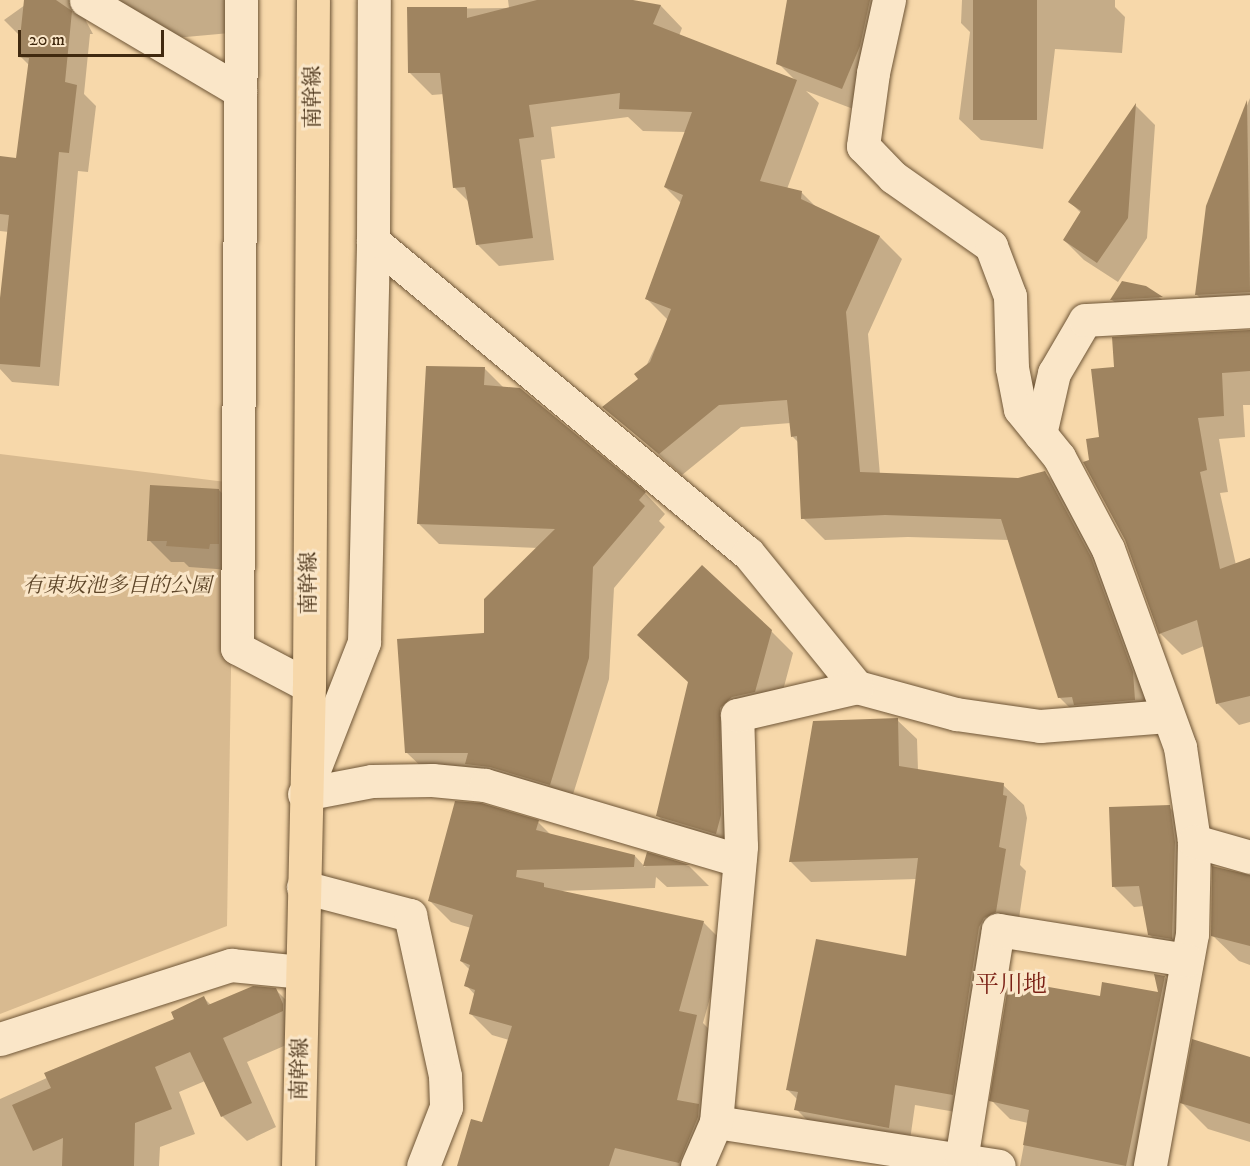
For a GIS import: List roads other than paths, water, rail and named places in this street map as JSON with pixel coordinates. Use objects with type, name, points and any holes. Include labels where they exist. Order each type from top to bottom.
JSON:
[{"type":"main road","name":"南幹線","points":[[298,1166],[304,794],[309,686],[313,0]]},
{"type":"street","points":[[86,0],[240,91]]},
{"type":"street","points":[[241,0],[237,648],[309,686]]},
{"type":"street","points":[[304,794],[364,642],[373,241],[374,0]]},
{"type":"street","points":[[889,0],[873,72],[863,146],[893,177],[991,246],[1010,296],[1012,368],[1020,409],[1059,457],[1108,549],[1180,747],[1194,841],[1192,934],[1150,1166]]},
{"type":"street","points":[[373,241],[748,552],[856,687]]},
{"type":"street","points":[[1040,434],[1054,374],[1085,320],[1250,311]]},
{"type":"street","points":[[698,1166],[716,1122],[739,860],[737,715],[856,687],[956,714],[1040,726],[1168,716]]},
{"type":"street","points":[[304,794],[372,782],[432,780],[485,785],[739,860]]},
{"type":"street","points":[[1194,841],[1250,857]]},
{"type":"street","points":[[303,887],[411,915],[445,1076],[446,1107],[423,1166]]},
{"type":"street","points":[[961,1160],[998,930],[1186,960]]},
{"type":"street","points":[[0,1039],[231,965],[301,972]]},
{"type":"street","points":[[716,1122],[999,1166]]},
{"type":"district","name":"平川地","points":[[1011,986]]},
{"type":"park label","name":"有東坂池多目的公園","points":[[117,586]]}]
